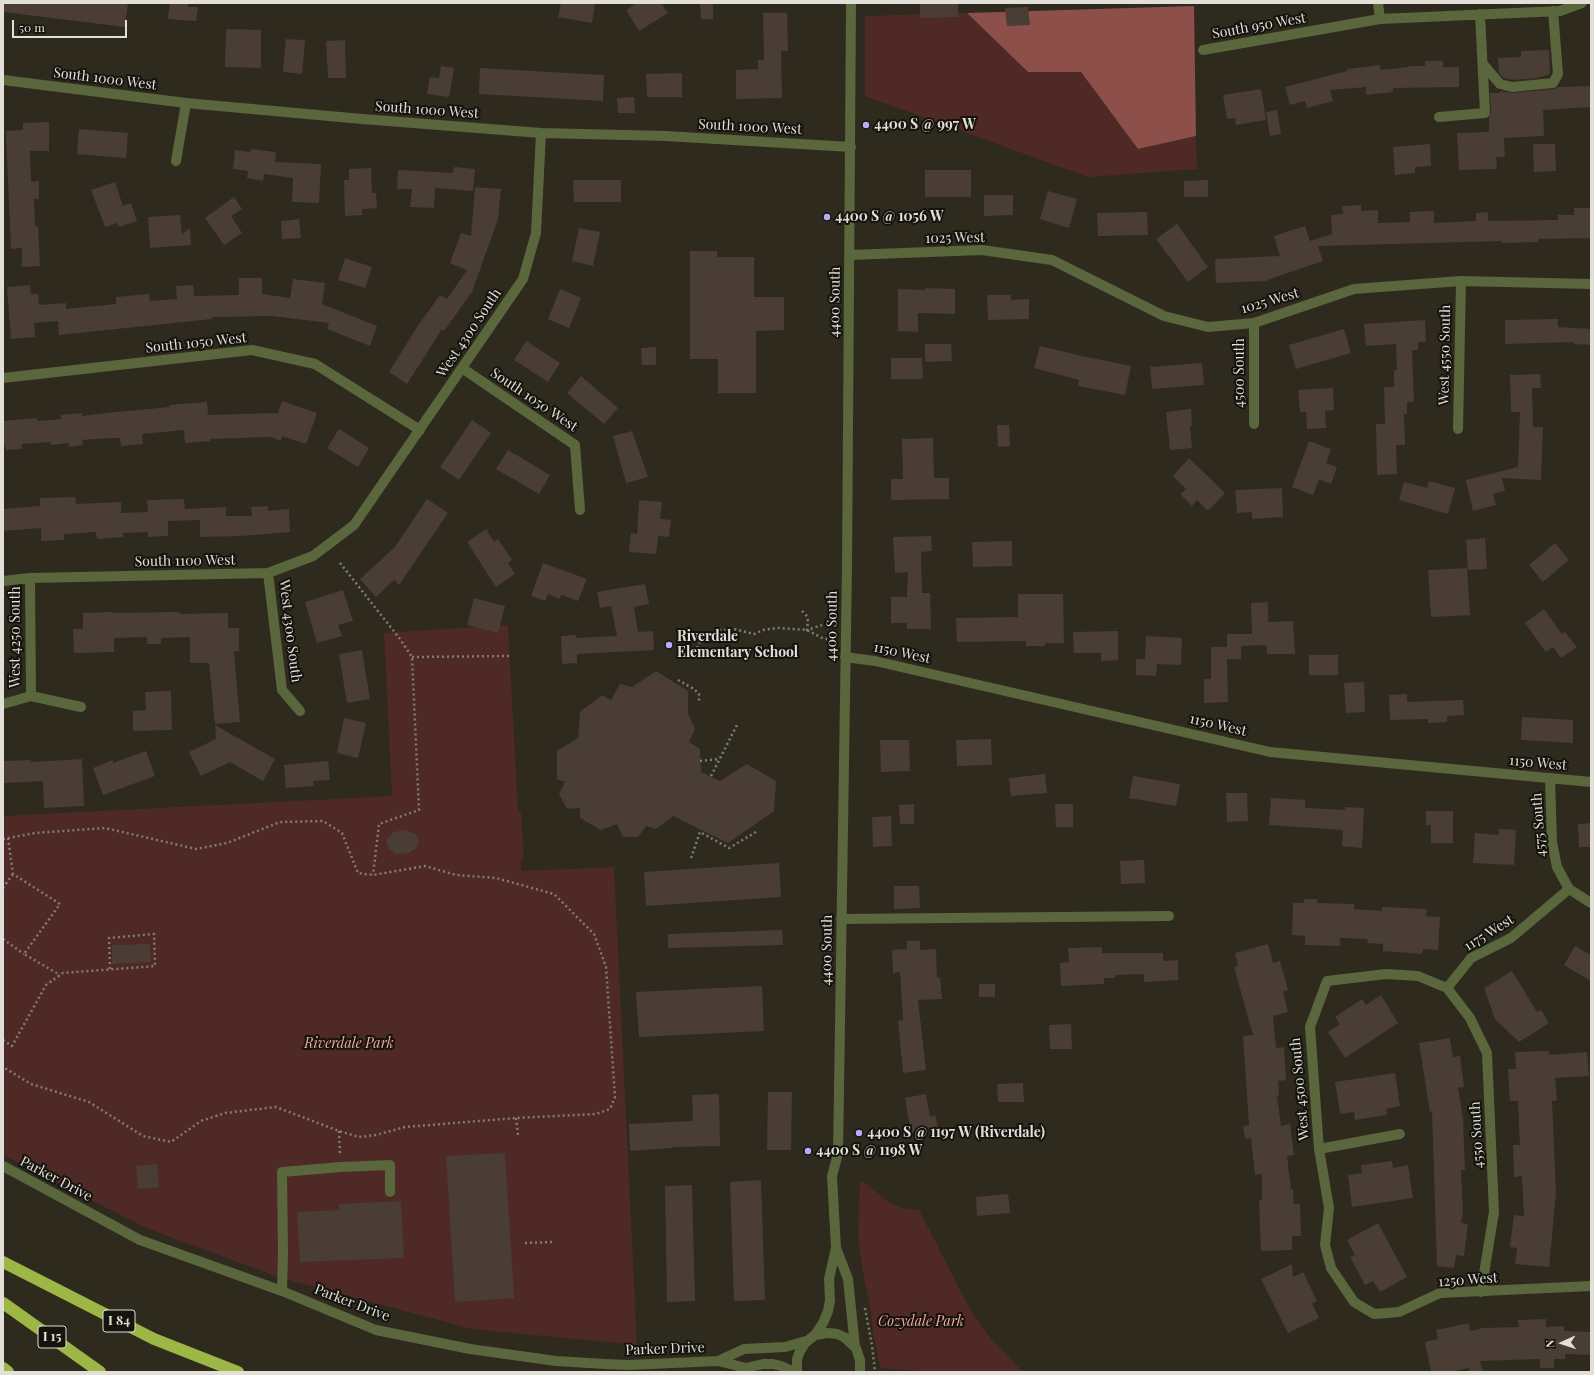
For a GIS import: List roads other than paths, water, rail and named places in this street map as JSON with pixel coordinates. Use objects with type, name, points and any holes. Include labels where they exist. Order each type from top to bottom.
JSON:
[{"type":"highway","name":"I 84","points":[[3,1262],[154,1339],[238,1372]]},
{"type":"highway","name":"I 15","points":[[3,1303],[100,1372]]},
{"type":"highway","points":[[3,1368],[8,1372]]},
{"type":"street","name":"4400 South","points":[[836,1248],[832,1176],[838,1154],[850,255],[851,3]]},
{"type":"street","points":[[1378,3],[1380,19]]},
{"type":"street","name":"South 950 West","points":[[1203,50],[1380,19],[1560,11],[1582,3]]},
{"type":"street","points":[[1482,64],[1500,84],[1512,87],[1553,83],[1558,74],[1553,11]]},
{"type":"street","points":[[1439,117],[1485,113],[1480,14]]},
{"type":"street","name":"South 1000 West","points":[[3,80],[186,103],[362,119],[541,133],[666,136],[851,147]]},
{"type":"street","points":[[176,161],[186,103]]},
{"type":"street","name":"West 4300 South","points":[[354,526],[523,279],[536,234],[541,133]]},
{"type":"street","name":"1025 West","points":[[850,255],[982,250],[1052,260],[1164,316],[1208,328],[1254,323],[1354,289],[1460,281],[1591,284]]},
{"type":"street","name":"West 4550 South","points":[[1458,429],[1460,281]]},
{"type":"street","name":"4500 South","points":[[1254,323],[1254,424]]},
{"type":"street","name":"South 1050 West","points":[[3,378],[252,350],[315,364],[420,430]]},
{"type":"street","name":"South 1050 West","points":[[462,368],[575,445],[580,510]]},
{"type":"street","name":"South 1100 West","points":[[3,581],[30,578],[268,573],[313,556],[354,526]]},
{"type":"street","name":"West 4300 South","points":[[268,573],[282,690],[300,711]]},
{"type":"street","name":"West 4250 South","points":[[30,578],[31,696]]},
{"type":"street","name":"1150 West","points":[[845,657],[883,662],[1270,752],[1591,782]]},
{"type":"street","name":"West 4250 South","points":[[3,704],[31,696],[81,707]]},
{"type":"street","name":"4575 South","points":[[1550,778],[1552,842],[1557,867],[1569,889],[1591,903]]},
{"type":"street","name":"1175 West","points":[[1447,988],[1471,958],[1511,938],[1569,889]]},
{"type":"street","points":[[841,919],[1169,916]]},
{"type":"street","name":"West 4500 South","points":[[1354,1302],[1331,1268],[1325,1245],[1329,1208],[1319,1150],[1310,1027],[1327,981],[1386,974],[1418,976],[1447,988]]},
{"type":"street","name":"4550 South","points":[[1447,988],[1470,1018],[1487,1053],[1494,1212],[1481,1292]]},
{"type":"street","name":"West 4500 South","points":[[1319,1150],[1400,1134]]},
{"type":"street","points":[[282,1291],[282,1172],[390,1165],[390,1192]]},
{"type":"street","name":"Parker Drive","points":[[3,1166],[140,1240],[282,1291],[376,1330],[470,1349],[556,1361],[605,1364],[718,1361],[746,1368],[763,1364],[773,1364],[794,1372]]},
{"type":"street","points":[[797,1372],[796,1363],[798,1355],[806,1342],[815,1335],[823,1323],[829,1305],[830,1279],[836,1248]]},
{"type":"street","points":[[836,1248],[848,1279],[855,1347],[860,1360],[860,1372]]},
{"type":"street","name":"1250 West","points":[[1354,1302],[1374,1314],[1399,1312],[1440,1293],[1591,1286]]},
{"type":"street","points":[[815,1335],[825,1333],[837,1334],[848,1339],[855,1347]]},
{"type":"street","name":"Parker Drive","points":[[718,1361],[744,1349],[785,1347],[806,1342]]},
{"type":"place","name":"4400 S @ 997 W","points":[[866,125]]},
{"type":"place","name":"4400 S @ 1056 W","points":[[827,217]]},
{"type":"place","name":"Riverdale Elementary School","points":[[669,645]]},
{"type":"place","name":"4400 S @ 1197 W (Riverdale)","points":[[859,1133]]},
{"type":"place","name":"4400 S @ 1198 W","points":[[808,1151]]},
{"type":"park label","name":"Riverdale Park","points":[[349,1044]]},
{"type":"park label","name":"Cozydale Park","points":[[921,1322]]}]
